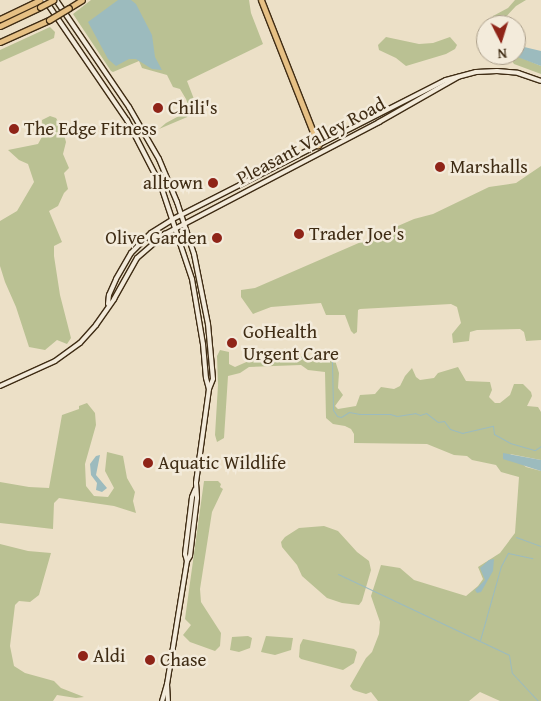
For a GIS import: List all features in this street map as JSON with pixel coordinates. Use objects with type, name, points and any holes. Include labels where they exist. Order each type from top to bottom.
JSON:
[{"type":"highway","points":[[0,26],[55,0]]},
{"type":"highway","points":[[0,42],[49,20],[82,0]]},
{"type":"highway","points":[[263,0],[318,144]]},
{"type":"highway","points":[[0,19],[38,1]]},
{"type":"main road","points":[[45,0],[118,107],[143,148],[174,219],[190,271],[209,389]]},
{"type":"main road","points":[[55,0],[129,107],[151,144],[184,223],[199,272],[207,316],[213,379],[209,389],[195,490],[196,507],[190,556],[187,561],[168,684],[168,701]]},
{"type":"main road","name":"Pleasant Valley Road","points":[[108,304],[116,279],[131,253],[148,236],[181,215],[318,144],[431,86],[458,77],[479,72],[503,71],[518,73],[541,81]]},
{"type":"main road","name":"Pleasant Valley Road","points":[[108,304],[114,299],[140,255],[160,237],[389,116],[458,77]]},
{"type":"main road","points":[[383,111],[389,116]]},
{"type":"main road","points":[[383,111],[384,118]]},
{"type":"main road","points":[[143,148],[151,144]]},
{"type":"main road","points":[[318,144],[321,151]]},
{"type":"main road","points":[[249,180],[250,189]]},
{"type":"main road","points":[[0,386],[50,363],[72,350],[93,329],[108,304]]},
{"type":"main road","points":[[200,324],[208,324]]},
{"type":"main road","points":[[162,701],[168,684]]},
{"type":"green space","points":[[91,0],[249,0],[251,13],[263,44],[187,81],[199,112],[159,129],[190,110],[186,99],[180,89],[173,87],[167,75],[142,68],[139,61],[113,72],[111,71],[73,14]]},
{"type":"green space","points":[[515,0],[526,0],[516,6],[508,15],[495,15],[508,8]]},
{"type":"green space","points":[[50,27],[55,32],[54,38],[0,62],[0,50]]},
{"type":"green space","points":[[386,37],[419,44],[433,43],[450,37],[457,45],[455,49],[446,54],[406,66],[396,58],[379,50],[378,45]]},
{"type":"green space","points":[[526,60],[541,66],[541,74],[517,65],[526,65]]},
{"type":"green space","points":[[50,116],[56,118],[62,128],[66,142],[63,154],[69,168],[64,173],[68,189],[58,206],[49,211],[62,242],[54,246],[54,256],[60,295],[71,338],[67,344],[57,340],[45,350],[29,347],[16,307],[5,282],[0,266],[0,221],[17,211],[34,182],[28,164],[19,160],[8,150],[38,144],[43,135],[42,120]]},
{"type":"green space","points":[[541,166],[541,340],[526,341],[524,332],[520,329],[477,330],[470,332],[469,341],[453,343],[452,334],[461,323],[457,307],[451,304],[360,309],[358,310],[357,332],[354,334],[345,315],[326,315],[321,303],[271,307],[253,314],[241,297],[241,290],[255,288],[414,219],[433,214],[489,187],[516,183]]},
{"type":"green space","points":[[220,350],[229,352],[229,364],[235,367],[251,360],[323,355],[334,357],[339,373],[338,388],[343,395],[335,406],[338,409],[356,406],[360,395],[375,394],[381,387],[394,389],[400,386],[412,368],[416,377],[420,380],[434,378],[438,373],[458,367],[466,381],[490,382],[492,390],[489,397],[495,403],[500,403],[510,395],[514,384],[523,384],[531,392],[532,396],[527,406],[538,407],[541,412],[541,460],[510,454],[526,467],[541,471],[541,701],[500,701],[480,692],[469,701],[378,701],[371,692],[366,694],[353,690],[350,686],[366,658],[372,652],[379,634],[380,622],[371,596],[381,565],[400,568],[414,580],[466,596],[483,579],[478,567],[500,553],[515,533],[519,477],[501,472],[496,465],[472,460],[467,456],[454,455],[427,444],[354,443],[354,434],[351,429],[333,424],[326,418],[325,372],[308,370],[301,365],[249,367],[240,373],[228,376],[224,438],[217,442],[215,435],[218,385],[217,356]]},
{"type":"green space","points":[[87,403],[95,413],[96,425],[85,464],[86,486],[94,496],[108,497],[114,488],[105,471],[107,452],[123,456],[127,478],[135,492],[133,501],[136,513],[114,506],[59,498],[54,503],[53,529],[0,523],[0,482],[49,488],[62,415],[79,409],[79,406]]},
{"type":"green space","points":[[204,481],[218,481],[223,489],[212,512],[200,589],[201,602],[221,633],[220,646],[215,651],[190,642],[183,635],[191,625],[185,619]]},
{"type":"green space","points":[[324,526],[338,531],[357,552],[369,561],[371,570],[362,601],[359,605],[342,603],[327,598],[302,576],[297,565],[282,547],[281,542],[285,537],[299,528]]},
{"type":"green space","points":[[0,544],[28,551],[51,553],[39,595],[30,602],[19,601],[15,605],[10,646],[14,666],[25,673],[54,681],[61,688],[84,697],[76,698],[57,695],[53,701],[0,701]]},
{"type":"green space","points":[[248,636],[252,638],[250,648],[239,652],[230,650],[232,637]]},
{"type":"green space","points":[[266,636],[293,638],[291,650],[275,655],[261,652]]},
{"type":"green space","points":[[303,639],[354,649],[357,652],[354,663],[343,670],[301,659],[299,657],[300,645]]},
{"type":"water","points":[[118,0],[131,0],[136,4],[152,35],[155,57],[162,70],[152,69],[136,59],[129,59],[116,66],[108,59],[88,22]]},
{"type":"water","points":[[526,47],[541,51],[541,66],[526,60]]},
{"type":"water","points":[[503,453],[541,460],[541,471],[503,459]]},
{"type":"water","points":[[100,455],[96,475],[107,488],[102,492],[96,490],[97,483],[91,475],[90,464],[96,456]]},
{"type":"water","points":[[494,559],[493,571],[481,592],[477,593],[475,590],[485,580],[480,568],[489,560]]},
{"type":"waterway","points":[[252,359],[327,357],[332,361],[333,410],[337,416],[341,417],[349,412],[397,416],[426,413],[438,422],[444,421],[450,429],[462,433],[493,426],[494,434],[510,443],[535,450],[541,446]]},
{"type":"waterway","points":[[516,537],[541,546]]},
{"type":"waterway","points":[[480,640],[501,566],[508,553],[532,558]]},
{"type":"waterway","points":[[338,574],[509,655],[512,673],[538,701]]},
{"type":"place","name":"Chili's","points":[[158,108]]},
{"type":"place","name":"The Edge Fitness","points":[[14,129]]},
{"type":"place","name":"Marshalls","points":[[440,167]]},
{"type":"place","name":"alltown","points":[[213,183]]},
{"type":"place","name":"Trader Joe's","points":[[299,234]]},
{"type":"place","name":"Olive Garden","points":[[217,238]]},
{"type":"place","name":"GoHealth Urgent Care","points":[[232,343]]},
{"type":"place","name":"Aquatic Wildlife","points":[[148,463]]},
{"type":"place","name":"Aldi","points":[[83,656]]},
{"type":"place","name":"Chase","points":[[150,660]]}]
